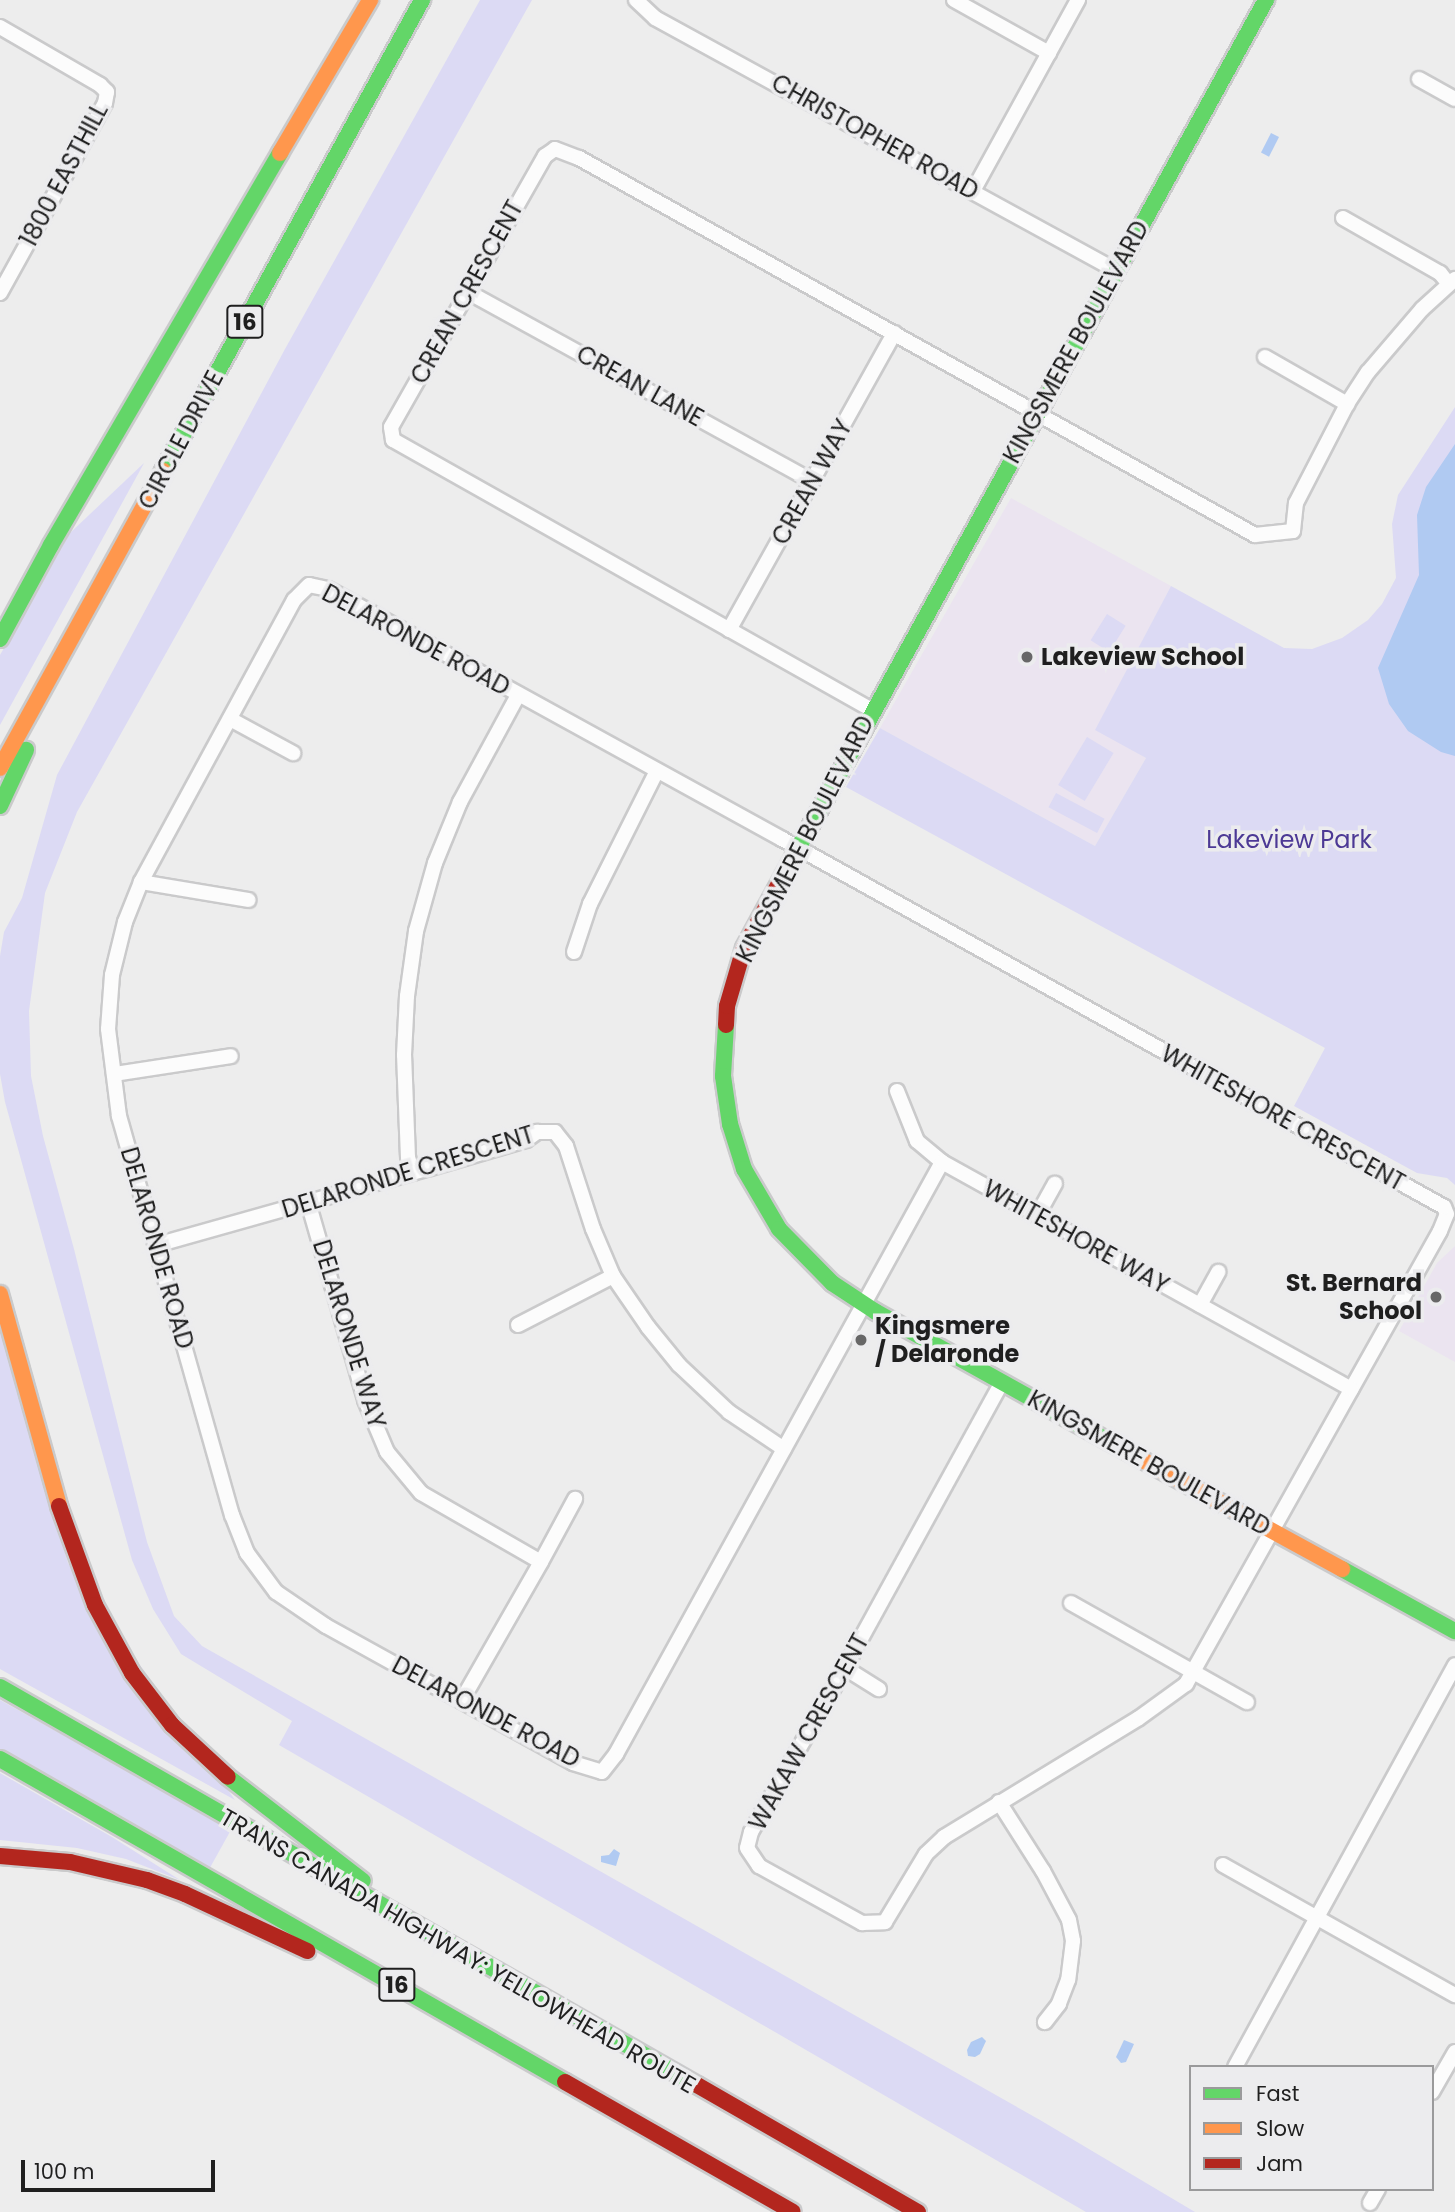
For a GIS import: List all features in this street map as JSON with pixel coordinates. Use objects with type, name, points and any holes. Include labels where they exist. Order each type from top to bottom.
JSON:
[{"type":"main road","name":"16","points":[[0,639],[51,545],[370,0]]},
{"type":"main road","name":"CIRCLE DRIVE","points":[[0,768],[422,0]]},
{"type":"main road","name":"KINGSMERE BOULEVARD","points":[[1266,0],[872,710],[744,948],[727,1006],[723,1076],[734,1135],[744,1169],[760,1200],[779,1230],[832,1283],[863,1304],[1002,1382],[1455,1631]]},
{"type":"main road","points":[[0,622],[51,545]]},
{"type":"main road","points":[[0,806],[104,583]]},
{"type":"main road","points":[[0,1294],[76,1561],[114,1641],[152,1701],[191,1745],[253,1798],[490,1970]]},
{"type":"main road","name":"TRANS CANADA HIGHWAY: YELLOWHEAD ROUTE","points":[[0,1687],[490,1970],[918,2212]]},
{"type":"main road","name":"16","points":[[0,1759],[793,2212]]},
{"type":"main road","points":[[0,1856],[98,1867],[185,1894],[469,2026]]},
{"type":"street","name":"CHRISTOPHER ROAD","points":[[636,0],[655,18],[1117,271]]},
{"type":"street","points":[[954,0],[1049,53]]},
{"type":"street","points":[[973,191],[1078,0]]},
{"type":"street","name":"1800 EASTHILL","points":[[0,27],[100,85],[107,92],[105,103],[0,293]]},
{"type":"street","points":[[1419,79],[1455,99]]},
{"type":"street","name":"CREAN CRESCENT","points":[[872,710],[393,440],[391,427],[538,164],[555,149],[579,158],[1038,411],[1255,535],[1293,531],[1296,503],[1348,404]]},
{"type":"street","points":[[1265,357],[1348,404],[1368,372],[1399,335],[1452,281],[1343,218]]},
{"type":"street","name":"CREAN LANE","points":[[468,292],[812,481]]},
{"type":"street","name":"CREAN WAY","points":[[729,630],[894,333]]},
{"type":"street","name":"DELARONDE ROAD","points":[[798,848],[328,589],[309,584],[294,600],[141,882],[125,922],[112,975],[108,1029],[119,1116],[232,1515],[247,1553],[276,1592],[326,1626],[573,1763],[602,1772],[616,1754],[863,1304]]},
{"type":"street","points":[[413,1173],[408,1158],[404,1055],[407,996],[416,931],[435,863],[460,802],[518,695]]},
{"type":"street","points":[[230,719],[293,753]]},
{"type":"street","points":[[574,952],[590,904],[657,771]]},
{"type":"street","name":"WHITESHORE CRESCENT","points":[[798,848],[1444,1207],[1445,1222],[1272,1531]]},
{"type":"street","points":[[141,882],[247,900]]},
{"type":"street","points":[[114,1074],[231,1056]]},
{"type":"street","name":"WHITESHORE WAY","points":[[897,1091],[917,1141],[942,1163],[1351,1389]]},
{"type":"street","name":"DELARONDE CRESCENT","points":[[156,1245],[526,1140],[537,1132],[555,1132],[566,1146],[593,1229],[613,1276],[648,1327],[693,1380],[747,1426],[785,1448]]},
{"type":"street","points":[[863,1304],[942,1163]]},
{"type":"street","points":[[1037,1216],[1055,1184]]},
{"type":"street","name":"DELARONDE WAY","points":[[308,1202],[365,1400],[387,1452],[421,1493],[541,1562]]},
{"type":"street","points":[[1200,1305],[1218,1272]]},
{"type":"street","points":[[517,1325],[613,1276]]},
{"type":"street","name":"WAKAW CRESCENT","points":[[1002,1382],[845,1668],[751,1832],[747,1848],[759,1866],[862,1923],[886,1922],[926,1854],[944,1837],[1162,1703],[1186,1684],[1272,1531]]},
{"type":"street","points":[[462,1700],[575,1499]]},
{"type":"street","points":[[1071,1603],[1247,1702]]},
{"type":"street","points":[[1236,2065],[1455,1665]]},
{"type":"street","points":[[845,1668],[879,1689]]},
{"type":"street","points":[[999,1802],[1043,1871],[1069,1920],[1073,1941],[1068,1980],[1059,2004],[1045,2022]]},
{"type":"street","points":[[1223,1865],[1455,1995]]},
{"type":"street","points":[[1434,2089],[1455,2052]]},
{"type":"street","points":[[1370,2203],[1377,2191]]},
{"type":"shaded area","points":[[1271,133],[1279,137],[1269,157],[1261,153]]},
{"type":"shaded area","points":[[1455,444],[1455,756],[1441,752],[1408,731],[1389,704],[1378,668],[1419,575],[1417,515],[1426,487]]},
{"type":"shaded area","name":"Lakeview School","points":[[1011,498],[1171,586],[1096,729],[1146,758],[1095,846],[880,728]]},
{"type":"shaded area","name":"St. Bernard School","points":[[1455,1246],[1455,1362],[1399,1331],[1437,1263]]},
{"type":"shaded area","points":[[614,1849],[620,1853],[616,1866],[601,1862],[601,1856],[609,1855]]},
{"type":"shaded area","points":[[982,2037],[986,2041],[980,2054],[975,2057],[968,2056],[967,2050],[971,2042]]},
{"type":"shaded area","points":[[1124,2040],[1134,2044],[1126,2062],[1121,2063],[1116,2057]]},
{"type":"green space","points":[[480,0],[532,0],[77,812],[45,893],[29,1011],[31,1076],[43,1136],[147,1542],[174,1616],[202,1646],[1040,2120],[1195,2212],[1086,2212],[279,1745],[292,1721],[181,1654],[153,1609],[132,1560],[5,1102],[0,1074],[0,956],[4,932],[22,898],[57,775],[285,349]]},
{"type":"green space","name":"Lakeview Park","points":[[1455,407],[1455,1185],[1447,1178],[1417,1173],[1294,1106],[1325,1048],[846,787],[880,728],[1095,846],[1146,758],[1095,730],[1171,586],[1284,648],[1312,649],[1342,638],[1368,620],[1382,604],[1396,578],[1392,524],[1398,495]]},
{"type":"green space","points":[[144,463],[0,725],[0,655],[70,533]]},
{"type":"green space","points":[[1107,614],[1126,626],[1109,652],[1091,640]]},
{"type":"green space","points":[[1087,737],[1114,753],[1085,801],[1058,785]]},
{"type":"green space","points":[[1056,793],[1105,819],[1097,833],[1048,807]]},
{"type":"green space","points":[[0,1325],[68,1563],[235,1800],[0,1669]]},
{"type":"green space","points":[[0,1700],[232,1828],[210,1868],[0,1751]]},
{"type":"green space","points":[[0,1773],[112,1837],[180,1880],[126,1859],[77,1848],[0,1840]]},
{"type":"traffic: fast","points":[[163,471],[422,0]]},
{"type":"traffic: fast","points":[[794,856],[1266,0]]},
{"type":"traffic: fast","points":[[0,639],[51,545],[280,153]]},
{"type":"traffic: fast","points":[[0,806],[26,750]]},
{"type":"traffic: fast","points":[[726,1025],[723,1076],[730,1124],[744,1169],[779,1229],[832,1283],[876,1312],[1108,1441]]},
{"type":"traffic: fast","points":[[1342,1569],[1455,1631]]},
{"type":"traffic: fast","points":[[0,1687],[697,2085]]},
{"type":"traffic: fast","points":[[0,1759],[565,2082]]},
{"type":"traffic: fast","points":[[228,1777],[363,1881]]},
{"type":"traffic: slow","points":[[280,153],[370,0]]},
{"type":"traffic: slow","points":[[0,768],[163,471]]},
{"type":"traffic: slow","points":[[0,1294],[59,1506]]},
{"type":"traffic: slow","points":[[1108,1441],[1342,1569]]},
{"type":"traffic: jam","points":[[726,1025],[727,1006],[744,948],[794,856]]},
{"type":"traffic: jam","points":[[59,1506],[95,1605],[132,1673],[172,1725],[228,1777]]},
{"type":"traffic: jam","points":[[0,1856],[70,1862],[147,1880],[185,1894],[307,1951]]},
{"type":"traffic: jam","points":[[565,2082],[793,2212]]},
{"type":"traffic: jam","points":[[697,2085],[918,2212]]},
{"type":"place","name":"Lakeview School","points":[[1027,657]]},
{"type":"place","name":"St. Bernard School","points":[[1436,1297]]},
{"type":"place","name":"Kingsmere / Delaronde","points":[[861,1340]]}]
